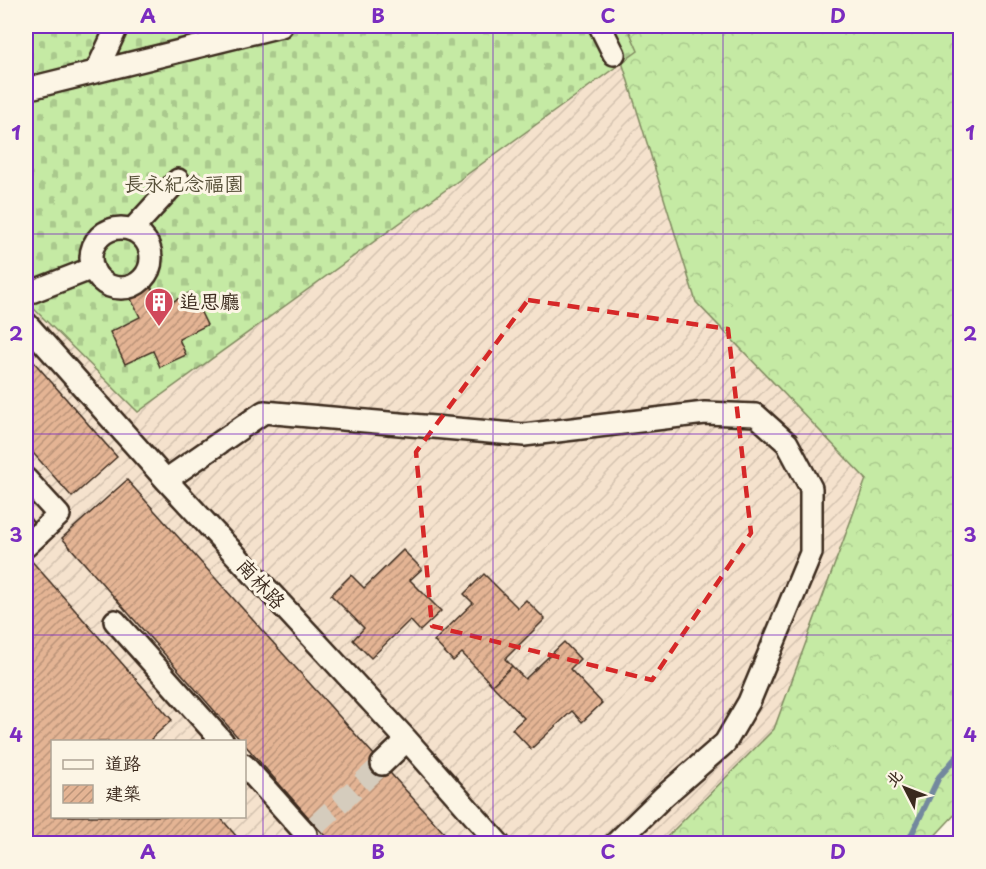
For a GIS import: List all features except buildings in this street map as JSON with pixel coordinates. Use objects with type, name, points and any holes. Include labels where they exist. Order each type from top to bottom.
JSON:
[{"type":"street","points":[[97,70],[116,26]]},
{"type":"street","points":[[26,88],[281,26]]},
{"type":"street","points":[[600,26],[614,54]]},
{"type":"street","points":[[132,230],[178,180]]},
{"type":"street","points":[[122,228],[132,230],[147,241],[152,261],[143,279],[135,285],[115,288],[105,284],[98,277],[91,259],[92,249],[104,233],[122,228]]},
{"type":"street","points":[[26,294],[93,268]]},
{"type":"street","name":"南林路","points":[[26,323],[166,480],[407,740],[499,843]]},
{"type":"street","points":[[166,480],[264,412],[524,435],[705,413],[756,415],[786,443],[811,488],[811,553],[749,702],[725,743],[615,843]]},
{"type":"street","points":[[26,479],[59,515],[26,546]]},
{"type":"street","points":[[115,621],[222,740]]},
{"type":"street","points":[[382,764],[407,740]]},
{"type":"street","points":[[246,767],[306,834]]},
{"type":"highlighted area","points":[[528,300],[728,329],[751,533],[652,680],[432,626],[416,452]]},
{"type":"shaded area","points":[[26,26],[611,26],[696,302],[867,478],[774,729],[663,843],[26,843]]},
{"type":"green space","name":"長永紀念福園","points":[[26,26],[627,26],[638,51],[138,412],[26,301]]},
{"type":"green space","points":[[611,26],[960,26],[960,809],[928,843],[663,844],[662,842],[774,729],[866,479],[696,302]]},
{"type":"waterway","points":[[907,844],[939,777],[960,753]]},
{"type":"tunnel","points":[[316,825],[382,764]]},
{"type":"place","name":"追思廳","points":[[159,328]]}]
